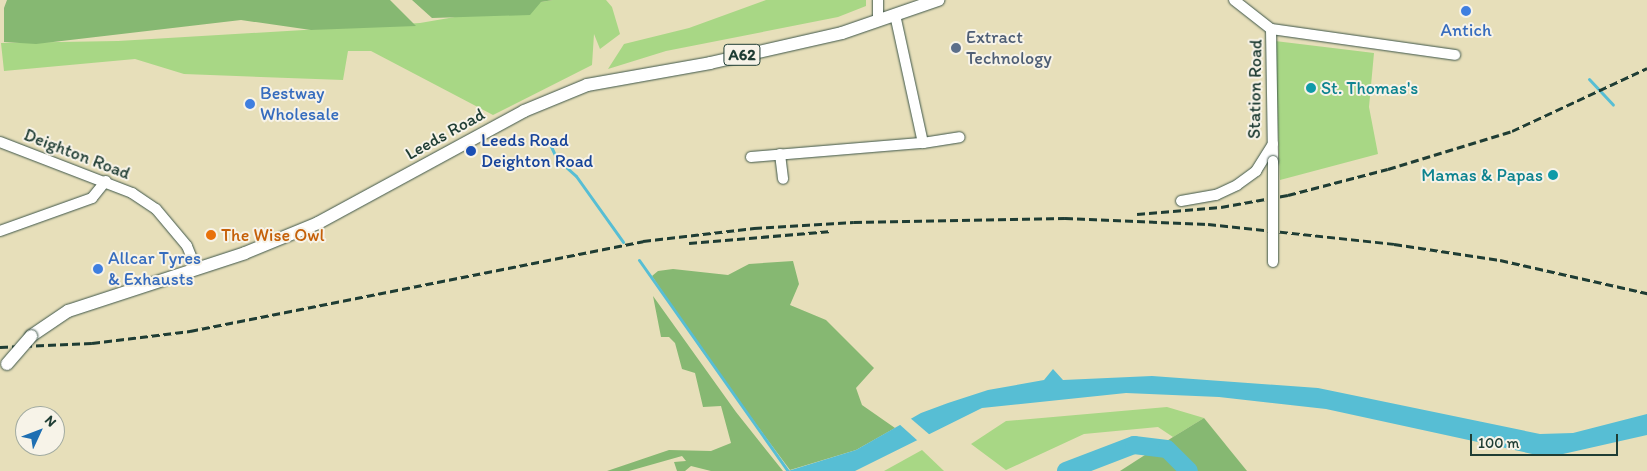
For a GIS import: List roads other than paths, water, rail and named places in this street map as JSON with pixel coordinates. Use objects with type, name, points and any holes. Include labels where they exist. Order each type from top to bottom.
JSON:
[{"type":"main road","name":"Leeds Road","points":[[3,367],[31,336],[68,311],[245,253],[318,223],[524,111],[587,85],[719,61],[842,33],[938,0]]},
{"type":"street","points":[[878,0],[878,20]]},
{"type":"street","name":"Station Road","points":[[1181,201],[1216,195],[1238,184],[1256,171],[1273,144],[1271,29],[1234,0]]},
{"type":"street","points":[[895,15],[923,143]]},
{"type":"street","points":[[1271,29],[1455,55]]},
{"type":"street","points":[[751,157],[923,143],[960,137]]},
{"type":"street","name":"Deighton Road","points":[[0,142],[106,181],[156,209],[187,246],[196,268]]},
{"type":"street","points":[[1273,144],[1273,262]]},
{"type":"street","points":[[780,154],[783,179]]},
{"type":"street","points":[[0,231],[92,198],[106,181]]},
{"type":"water","points":[[1053,369],[1063,380],[1152,376],[1318,388],[1540,434],[1573,433],[1647,414],[1647,435],[1563,454],[1537,455],[1326,409],[1219,397],[1126,393],[982,408],[855,471],[788,471],[856,450],[921,413],[948,403],[988,390],[1044,380]]},
{"type":"waterway","points":[[1589,79],[1613,105]]},
{"type":"waterway","points":[[548,140],[557,159],[576,176],[623,242]]},
{"type":"waterway","points":[[639,260],[788,471]]},
{"type":"waterway","points":[[1066,471],[1134,445],[1167,449],[1189,471]]},
{"type":"railway","points":[[1137,214],[1221,207],[1288,195],[1388,169],[1512,131],[1647,68]]},
{"type":"railway","points":[[0,347],[92,343],[190,331],[643,241],[754,228],[854,222],[1065,218],[1208,224],[1394,244],[1500,260],[1647,293]]},
{"type":"railway","points":[[689,243],[831,231]]},
{"type":"place","name":"Antich","points":[[1466,11]]},
{"type":"place","name":"Extract Technology","points":[[956,48]]},
{"type":"place","name":"St. Thomas's","points":[[1311,88]]},
{"type":"place","name":"Bestway Wholesale","points":[[250,104]]},
{"type":"place","name":"Leeds Road Deighton Road","points":[[471,151]]},
{"type":"place","name":"Mamas & Papas","points":[[1553,175]]},
{"type":"place","name":"The Wise Owl","points":[[211,235]]},
{"type":"place","name":"Allcar Tyres & Exhausts","points":[[98,269]]}]
